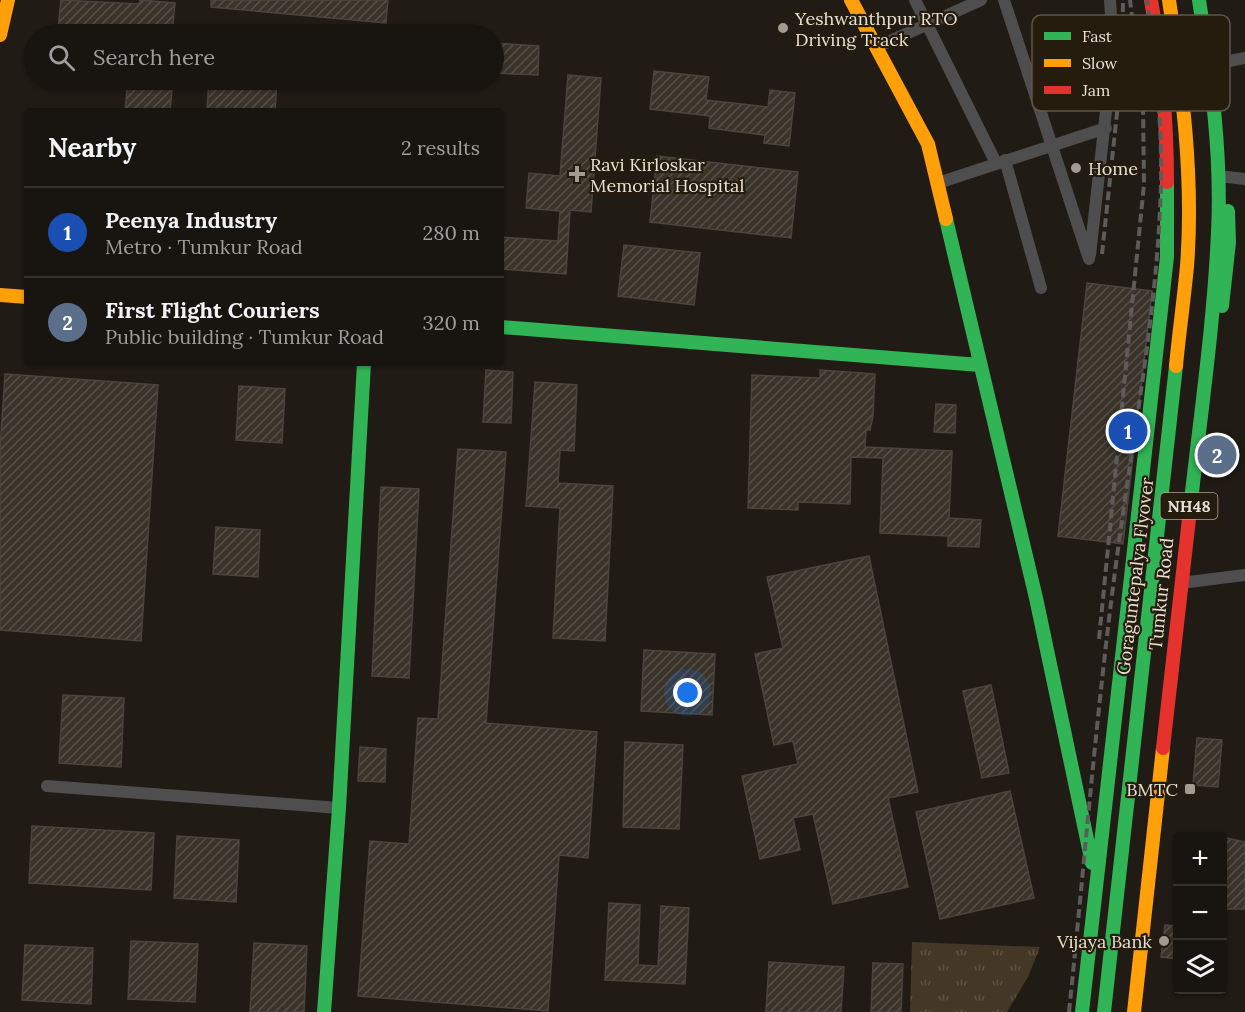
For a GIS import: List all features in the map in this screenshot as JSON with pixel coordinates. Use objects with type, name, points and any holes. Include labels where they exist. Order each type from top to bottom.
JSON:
[{"type":"main road","points":[[0,35],[8,0]]},
{"type":"main road","points":[[851,0],[928,144],[1036,598],[1095,878]]},
{"type":"main road","points":[[1151,0],[1154,15]]},
{"type":"main road","name":"Tumkur Road","points":[[1159,0],[1161,15]]},
{"type":"main road","name":"Goraguntepalya Flyover","points":[[1169,0],[1171,15]]},
{"type":"main road","name":"Tumkur Road","points":[[1199,0],[1201,15]]},
{"type":"main road","points":[[1209,0],[1211,15]]},
{"type":"main road","points":[[1082,1012],[1095,878],[1167,257],[1166,111]]},
{"type":"main road","name":"Tumkur Road","points":[[1095,1012],[1172,313],[1178,232],[1178,165],[1174,111]]},
{"type":"main road","name":"Goraguntepalya Flyover","points":[[1104,1012],[1187,265],[1189,171],[1183,111]]},
{"type":"main road","name":"Tumkur Road","points":[[1134,1012],[1217,242],[1218,176],[1214,111]]},
{"type":"main road","points":[[1142,1012],[1229,242],[1222,111]]},
{"type":"main road","points":[[1200,281],[1202,260]]},
{"type":"main road","points":[[0,296],[24,297]]},
{"type":"main road","points":[[504,327],[980,365]]},
{"type":"main road","points":[[324,1012],[339,808],[364,366]]},
{"type":"main road","name":"Goraguntepalya Flyover","points":[[1135,861],[1174,511]]},
{"type":"street","points":[[915,0],[1001,161],[1041,288]]},
{"type":"street","points":[[877,47],[981,0]]},
{"type":"street","points":[[1004,0],[1032,86]]},
{"type":"street","points":[[1110,0],[1111,15]]},
{"type":"street","points":[[1230,61],[1245,58]]},
{"type":"street","points":[[1028,74],[1032,73]]},
{"type":"street","points":[[1040,111],[1089,259],[1107,111]]},
{"type":"street","points":[[938,183],[1051,144],[1106,128]]},
{"type":"street","points":[[1227,177],[1245,179]]},
{"type":"street","points":[[1189,582],[1245,575]]},
{"type":"street","points":[[47,786],[339,808]]},
{"type":"green space","points":[[912,942],[1040,947],[1028,977],[1007,1012],[910,1012]]},
{"type":"building","points":[[61,0],[139,4],[140,0],[175,3],[173,24],[59,24]]},
{"type":"building","points":[[211,0],[388,0],[386,23],[211,7]]},
{"type":"building","points":[[504,44],[539,46],[538,75],[504,73]]},
{"type":"building","points":[[654,71],[709,77],[706,100],[768,107],[770,90],[795,93],[789,146],[764,143],[765,135],[709,128],[710,116],[650,109]]},
{"type":"building","name":"Ravi Kirloskar Memorial Hospital","points":[[568,75],[601,78],[591,212],[570,210],[566,274],[504,269],[504,237],[558,241],[560,211],[526,208],[529,173],[560,176]]},
{"type":"building","points":[[127,90],[172,90],[170,108],[125,108]]},
{"type":"building","points":[[208,90],[276,90],[275,108],[207,108]]},
{"type":"building","points":[[657,156],[798,172],[791,238],[650,222]]},
{"type":"building","points":[[624,245],[700,253],[694,305],[618,296]]},
{"type":"building","points":[[1087,283],[1152,291],[1123,544],[1058,536]]},
{"type":"building","points":[[486,370],[513,372],[511,423],[483,422]]},
{"type":"building","points":[[820,370],[875,374],[873,416],[870,430],[866,430],[865,447],[952,451],[949,518],[981,520],[979,547],[948,546],[948,536],[880,533],[883,458],[851,457],[850,504],[798,502],[798,510],[748,508],[752,375],[820,378]]},
{"type":"building","points":[[5,374],[158,385],[141,641],[0,630],[0,449]]},
{"type":"building","points":[[535,382],[577,385],[574,451],[560,450],[558,483],[613,486],[605,641],[553,638],[560,508],[526,506]]},
{"type":"building","points":[[239,386],[285,389],[282,443],[236,440]]},
{"type":"building","points":[[936,404],[956,405],[955,433],[934,432]]},
{"type":"building","points":[[458,449],[506,452],[486,723],[597,732],[588,858],[559,855],[548,1011],[358,996],[370,841],[409,844],[418,718],[438,719]]},
{"type":"building","points":[[381,487],[419,489],[409,678],[372,676]]},
{"type":"building","points":[[216,527],[260,530],[258,577],[213,574]]},
{"type":"building","points":[[869,556],[918,792],[888,798],[908,887],[833,904],[813,814],[793,818],[800,850],[760,859],[742,776],[798,764],[793,741],[774,745],[755,654],[783,648],[767,577]]},
{"type":"building","points":[[644,650],[715,654],[712,715],[641,711]]},
{"type":"building","points":[[991,685],[1009,773],[982,778],[963,691]]},
{"type":"building","points":[[63,695],[124,698],[121,767],[59,763]]},
{"type":"building","points":[[1197,738],[1222,740],[1218,787],[1193,785]]},
{"type":"building","points":[[625,742],[683,745],[679,829],[623,827]]},
{"type":"building","points":[[360,747],[386,749],[385,782],[358,781]]},
{"type":"building","points":[[1010,791],[1034,898],[940,919],[916,812]]},
{"type":"building","points":[[32,826],[154,833],[151,890],[29,883]]},
{"type":"building","points":[[177,836],[239,840],[236,902],[174,898]]},
{"type":"building","points":[[1227,838],[1245,842],[1245,909],[1227,909]]},
{"type":"building","points":[[609,903],[640,905],[638,965],[658,966],[661,906],[689,908],[685,984],[605,980]]},
{"type":"building","points":[[1165,925],[1173,926],[1173,958],[1161,957]]},
{"type":"building","points":[[131,941],[198,944],[195,1002],[128,999]]},
{"type":"building","points":[[254,943],[307,946],[304,1012],[250,1012]]},
{"type":"building","points":[[25,945],[93,948],[91,1004],[22,1000]]},
{"type":"building","points":[[769,962],[844,967],[841,1012],[766,1012]]},
{"type":"building","points":[[873,963],[903,964],[901,1012],[871,1012]]},
{"type":"railway","points":[[1130,0],[1132,15]]},
{"type":"railway","points":[[1147,0],[1149,15]]},
{"type":"railway","points":[[1123,3],[1123,15]]},
{"type":"railway","points":[[1102,254],[1117,111]]},
{"type":"railway","points":[[1099,639],[1144,184],[1143,111]]},
{"type":"railway","points":[[1069,1012],[1104,665],[1155,275],[1161,183],[1159,111]]},
{"type":"traffic: fast","points":[[1199,0],[1201,15]]},
{"type":"traffic: fast","points":[[1190,510],[1213,302],[1218,232],[1217,145],[1213,111]]},
{"type":"traffic: fast","points":[[1082,1012],[1167,257],[1167,182]]},
{"type":"traffic: fast","points":[[1222,306],[1229,242],[1228,211]]},
{"type":"traffic: fast","points":[[946,219],[1036,598],[1092,863]]},
{"type":"traffic: fast","points":[[504,327],[980,365]]},
{"type":"traffic: fast","points":[[324,1012],[339,808],[364,366]]},
{"type":"traffic: fast","points":[[1104,1012],[1176,366]]},
{"type":"traffic: slow","points":[[0,35],[8,0]]},
{"type":"traffic: slow","points":[[851,0],[928,144],[946,219]]},
{"type":"traffic: slow","points":[[1169,0],[1171,15]]},
{"type":"traffic: slow","points":[[1176,366],[1189,233],[1188,166],[1183,111]]},
{"type":"traffic: slow","points":[[0,295],[24,297]]},
{"type":"traffic: slow","points":[[1134,1012],[1163,748]]},
{"type":"traffic: jam","points":[[1151,0],[1153,15]]},
{"type":"traffic: jam","points":[[1164,111],[1167,182]]},
{"type":"traffic: jam","points":[[1163,748],[1190,510]]},
{"type":"place","name":"Yeshwanthpur RTO Driving Track","points":[[783,28]]},
{"type":"place","name":"Home","points":[[1076,168]]},
{"type":"place","name":"Ravi Kirloskar Memorial Hospital","points":[[577,174]]},
{"type":"place","name":"Peenya Industry","points":[[1128,431]]},
{"type":"place","name":"First Flight Couriers","points":[[1217,455]]},
{"type":"place","name":"BMTC","points":[[1190,789]]},
{"type":"place","name":"Vijaya Bank","points":[[1164,941]]}]
